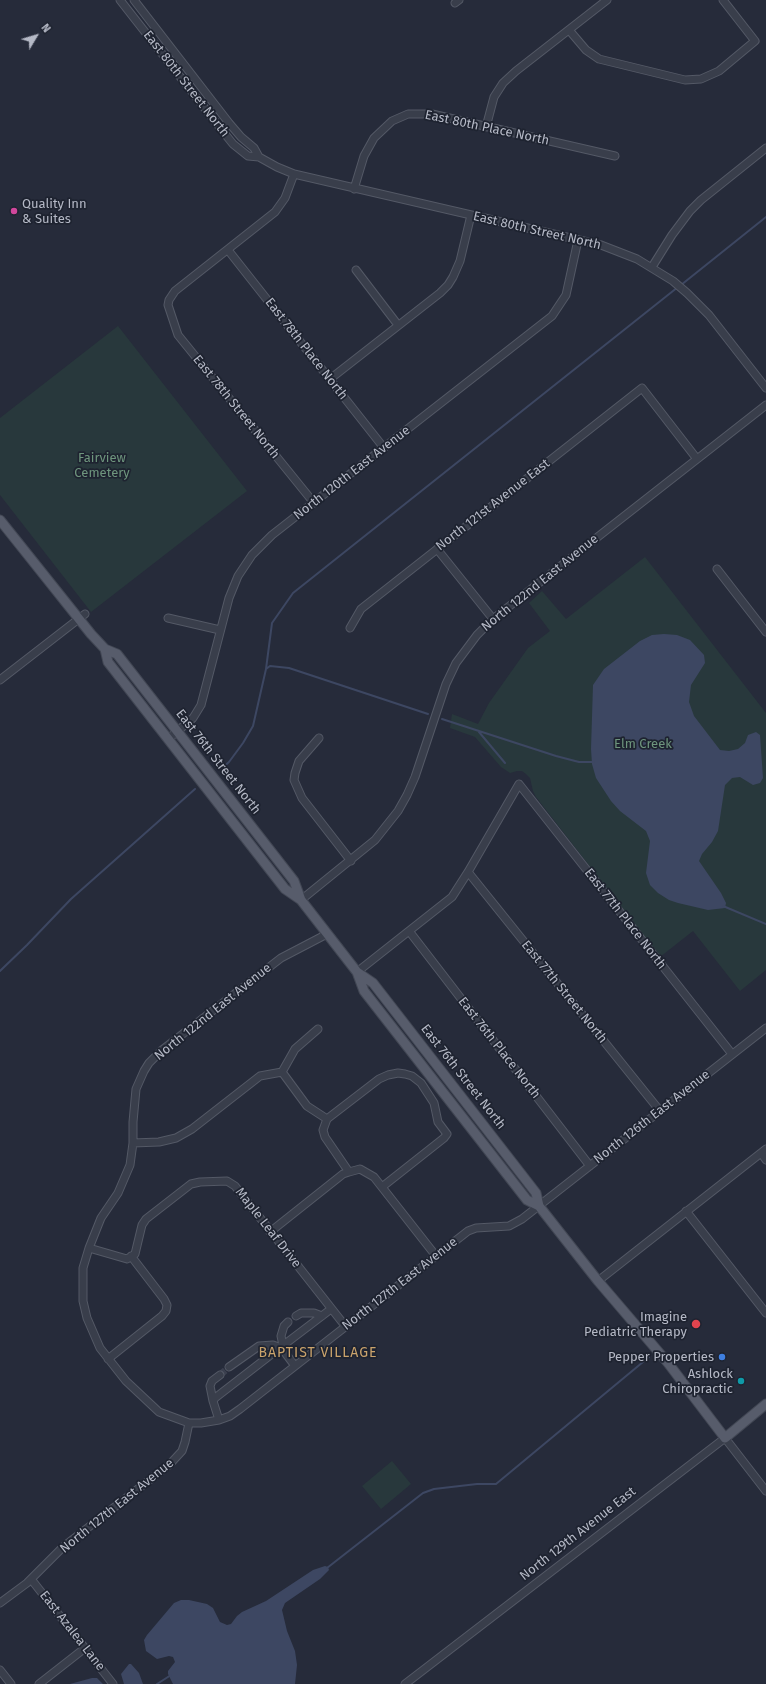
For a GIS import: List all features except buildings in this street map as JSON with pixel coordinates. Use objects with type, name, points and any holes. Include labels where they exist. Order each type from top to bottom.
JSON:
[{"type":"main road","name":"East 76th Street North","points":[[0,520],[82,617],[105,649],[108,662],[284,889],[301,900]]},
{"type":"main road","name":"East 76th Street North","points":[[105,649],[117,654],[294,881],[301,900],[357,972],[364,991],[526,1198],[539,1206],[598,1280],[668,1363],[725,1438]]},
{"type":"main road","name":"North 129th Avenue East","points":[[725,1438],[766,1404]]},
{"type":"street","name":"East 80th Street North","points":[[120,0],[234,144],[248,156],[259,156]]},
{"type":"street","name":"East 80th Street North","points":[[134,0],[229,123],[241,137],[254,148],[259,156],[277,167],[294,174],[578,240],[620,252],[652,267],[673,281],[709,315],[766,388]]},
{"type":"street","points":[[486,127],[494,97],[503,83],[516,71],[607,0]]},
{"type":"street","points":[[569,30],[586,50],[600,59],[685,80],[701,79],[713,75],[756,41],[723,0]]},
{"type":"street","name":"East 80th Place North","points":[[354,189],[368,146],[378,133],[399,117],[416,113],[432,114],[615,156]]},
{"type":"street","points":[[652,267],[672,234],[690,211],[701,200],[766,148]]},
{"type":"street","points":[[228,250],[275,212],[285,198],[294,174]]},
{"type":"street","points":[[330,379],[440,294],[453,277],[460,261],[471,215]]},
{"type":"street","name":"North 120th East Avenue","points":[[168,739],[193,718],[201,705],[232,588],[252,555],[272,535],[552,316],[566,296],[578,240]]},
{"type":"street","name":"East 78th Street North","points":[[228,250],[174,291],[168,305],[178,335],[314,503]]},
{"type":"street","name":"East 78th Place North","points":[[228,250],[384,448]]},
{"type":"street","points":[[356,270],[398,325]]},
{"type":"street","name":"North 121st Avenue East","points":[[350,628],[361,609],[642,388],[697,459]]},
{"type":"street","name":"North 122nd East Avenue","points":[[301,900],[351,861],[386,828],[404,800],[415,777],[449,677],[467,647],[493,618],[766,405]]},
{"type":"street","points":[[437,549],[493,618]]},
{"type":"street","points":[[717,568],[766,631]]},
{"type":"street","points":[[0,680],[82,617]]},
{"type":"street","points":[[168,618],[220,630]]},
{"type":"street","points":[[319,738],[299,761],[294,780],[302,798],[351,861]]},
{"type":"street","name":"East 77th Place North","points":[[468,872],[519,784],[732,1054]]},
{"type":"street","points":[[357,972],[452,897],[468,872]]},
{"type":"street","name":"East 77th Street North","points":[[468,872],[660,1111]]},
{"type":"street","name":"East 76th Place North","points":[[409,931],[590,1166]]},
{"type":"street","name":"North 122nd East Avenue","points":[[189,1423],[159,1412],[126,1381],[100,1348],[86,1318],[83,1268],[89,1248],[102,1218],[118,1193],[130,1165],[136,1089],[144,1071],[156,1056],[281,958],[327,934]]},
{"type":"street","name":"North 126th East Avenue","points":[[539,1206],[766,1028]]},
{"type":"street","points":[[133,1142],[159,1142],[176,1138],[192,1129],[260,1076],[282,1072],[295,1050],[318,1029]]},
{"type":"street","points":[[282,1072],[307,1106],[327,1119]]},
{"type":"street","points":[[349,1172],[325,1137],[324,1130],[327,1119],[379,1080],[388,1075],[398,1073],[412,1076],[421,1083],[434,1103],[438,1122],[447,1134],[444,1138],[382,1187]]},
{"type":"street","points":[[598,1280],[763,1151],[766,1160]]},
{"type":"street","points":[[270,1232],[343,1174],[360,1169],[369,1173],[382,1187],[436,1256]]},
{"type":"street","name":"Maple Leaf Drive","points":[[131,1256],[135,1254],[142,1225],[146,1219],[191,1184],[200,1182],[227,1181],[232,1183],[346,1327]]},
{"type":"street","name":"North 127th East Avenue","points":[[0,1603],[32,1579],[63,1547],[177,1458],[186,1442],[189,1423],[219,1420],[230,1416],[468,1232],[476,1228],[486,1226],[500,1227],[516,1223],[539,1206]]},
{"type":"street","points":[[686,1211],[766,1313]]},
{"type":"street","points":[[89,1248],[127,1259],[131,1256],[167,1305],[166,1311],[162,1316],[108,1359]]},
{"type":"street","points":[[284,1349],[285,1344],[331,1309]]},
{"type":"street","points":[[296,1316],[301,1313],[314,1313],[322,1316]]},
{"type":"street","points":[[288,1322],[284,1326],[281,1336],[284,1349],[295,1366]]},
{"type":"street","points":[[229,1367],[259,1346],[273,1345],[284,1349]]},
{"type":"street","points":[[213,1401],[278,1350],[284,1349]]},
{"type":"street","points":[[219,1420],[210,1386],[212,1381],[220,1375]]},
{"type":"street","name":"East 76th Street North","points":[[725,1438],[766,1491]]},
{"type":"street","name":"North 129th Avenue East","points":[[405,1684],[725,1438]]},
{"type":"street","name":"East Azalea Lane","points":[[32,1579],[112,1684]]},
{"type":"street","points":[[39,1684],[85,1648]]},
{"type":"street","points":[[0,1670],[11,1684]]},
{"type":"green space","name":"Fairview Cemetery","points":[[118,326],[247,491],[91,612],[0,495],[0,418]]},
{"type":"green space","name":"Elm Creek","points":[[645,557],[766,713],[766,970],[740,991],[693,931],[660,957],[536,797],[530,778],[522,771],[510,773],[501,767],[475,737],[450,728],[452,714],[478,724],[489,703],[528,648],[550,631],[529,603],[542,591],[566,619]]},
{"type":"green space","points":[[392,1461],[411,1484],[381,1509],[362,1486]]},
{"type":"water","points":[[652,635],[677,635],[690,640],[704,655],[705,663],[691,685],[689,702],[694,716],[720,750],[729,751],[738,749],[745,743],[748,735],[756,732],[760,735],[763,778],[760,783],[753,785],[740,777],[732,778],[725,785],[718,831],[712,842],[702,854],[699,861],[721,893],[726,903],[725,908],[708,910],[678,903],[669,900],[658,893],[650,885],[646,873],[650,841],[646,831],[620,811],[611,801],[596,778],[592,764],[593,685],[604,669],[640,641]]},
{"type":"water","points":[[325,1566],[328,1567],[329,1570],[320,1579],[285,1603],[282,1610],[287,1631],[295,1651],[297,1665],[295,1684],[173,1684],[168,1671],[175,1662],[173,1657],[169,1656],[157,1659],[146,1651],[144,1640],[174,1603],[181,1600],[189,1600],[207,1604],[213,1608],[220,1622],[227,1625],[231,1624],[242,1612],[266,1601],[313,1570]]},
{"type":"water","points":[[129,1664],[131,1664],[139,1673],[143,1684],[124,1684],[121,1674]]},
{"type":"water","points":[[97,1678],[103,1684],[70,1684]]},
{"type":"waterway","points":[[681,285],[766,217]]},
{"type":"waterway","points":[[221,769],[229,762],[253,726],[266,669],[272,623],[293,593],[678,287]]},
{"type":"waterway","points":[[266,669],[270,666],[289,668],[428,714]]},
{"type":"waterway","points":[[442,719],[556,756],[579,762],[594,762]]},
{"type":"waterway","points":[[479,732],[505,763]]},
{"type":"waterway","points":[[0,971],[71,899],[195,789]]},
{"type":"waterway","points":[[723,906],[766,924]]},
{"type":"waterway","points":[[327,1568],[423,1493],[434,1489],[477,1484],[496,1484],[649,1357]]},
{"type":"waterway","points":[[157,1684],[171,1675]]},
{"type":"tunnel","points":[[220,1375],[229,1367]]},
{"type":"place","name":"Quality Inn & Suites","points":[[14,211]]},
{"type":"place","name":"Imagine Pediatric Therapy","points":[[696,1324]]},
{"type":"place","name":"Pepper Properties","points":[[722,1357]]},
{"type":"place","name":"Ashlock Chiropractic","points":[[741,1381]]},
{"type":"district","name":"BAPTIST VILLAGE","points":[[318,1353]]}]
